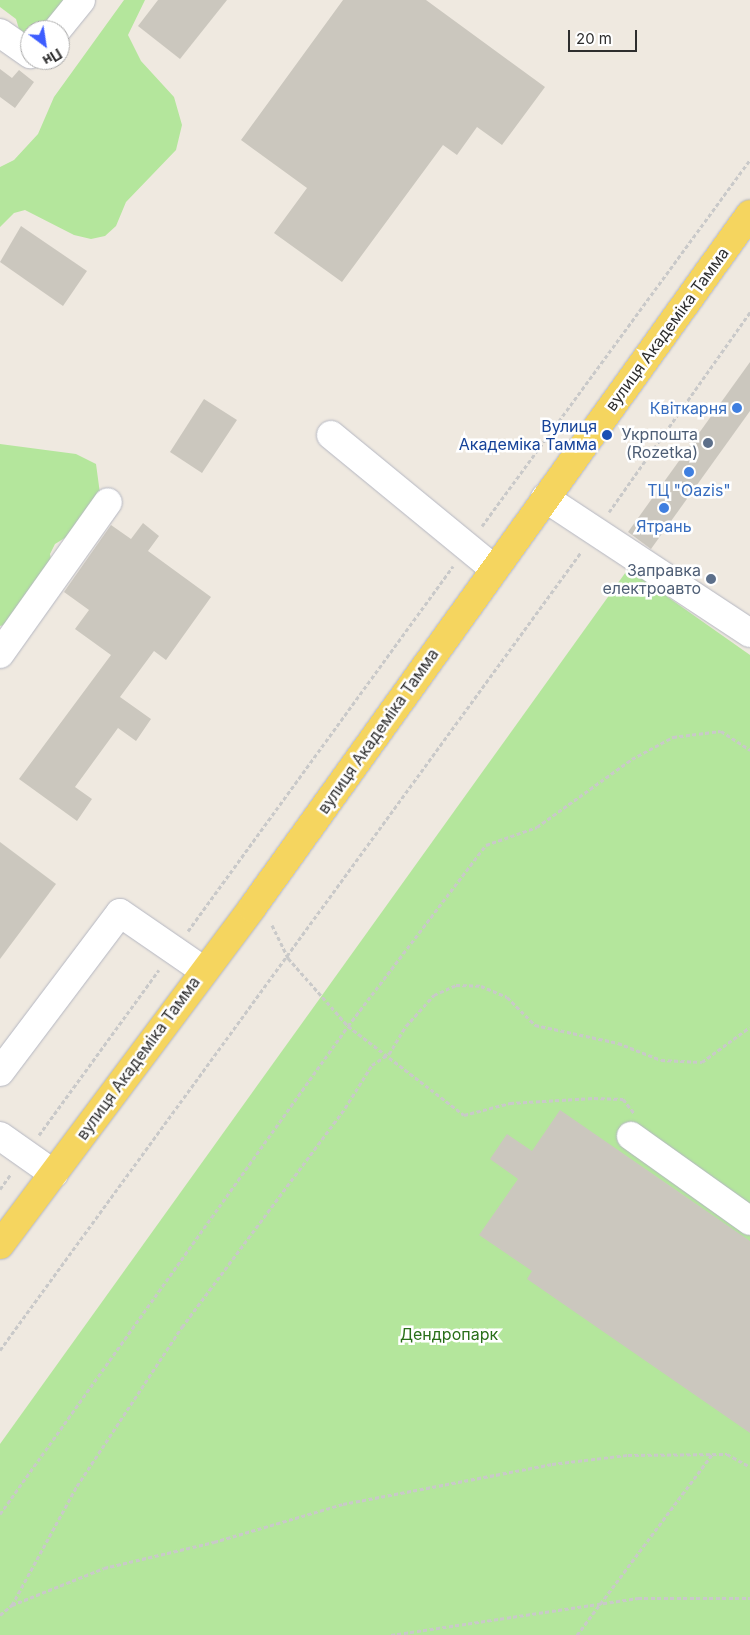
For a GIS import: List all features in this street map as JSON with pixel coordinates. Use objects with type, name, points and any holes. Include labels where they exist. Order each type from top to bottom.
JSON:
[{"type":"main road","name":"вулиця Академіка Тамма","points":[[0,1245],[203,970],[252,908],[493,568],[750,214]]},
{"type":"lane","points":[[65,20],[80,0]]},
{"type":"lane","points":[[0,33],[20,47]]},
{"type":"lane","points":[[331,435],[469,544],[493,568]]},
{"type":"lane","points":[[545,498],[750,633]]},
{"type":"lane","points":[[0,654],[108,502]]},
{"type":"lane","points":[[0,1072],[120,913],[203,970]]},
{"type":"lane","points":[[0,1136],[54,1174]]},
{"type":"lane","points":[[631,1136],[750,1221]]},
{"type":"path","points":[[0,1189],[750,160]]},
{"type":"path","points":[[0,1350],[288,958],[596,531],[750,312]]},
{"type":"path","points":[[0,1514],[348,1026],[486,845],[537,828],[632,758],[673,738],[721,731],[750,750]]},
{"type":"path","points":[[252,908],[270,923],[288,958],[348,1026],[389,1054],[464,1115],[510,1103],[623,1099],[635,1116],[631,1136]]},
{"type":"path","points":[[0,1615],[12,1604],[77,1486],[182,1326],[345,1108],[372,1065],[389,1054],[406,1026],[434,995],[456,985],[481,986],[507,997],[535,1026],[618,1043],[661,1060],[702,1062],[750,1027]]},
{"type":"path","points":[[12,1604],[104,1568],[214,1542],[342,1504],[552,1464],[628,1454],[714,1453],[727,1454],[750,1467]]},
{"type":"path","points":[[577,1635],[714,1453]]},
{"type":"path","points":[[391,1635],[597,1607],[638,1598],[750,1598]]},
{"type":"green space","points":[[0,0],[71,0],[57,20],[20,20],[20,30],[16,19],[0,7]]},
{"type":"green space","points":[[124,0],[145,0],[128,35],[141,61],[174,97],[182,125],[176,150],[126,202],[116,226],[105,236],[91,239],[74,235],[25,210],[14,213],[0,227],[0,167],[14,160],[38,134],[54,97]]},
{"type":"green space","points":[[0,444],[76,454],[96,464],[101,501],[81,528],[55,544],[50,554],[53,573],[20,621],[0,626]]},
{"type":"green space","name":"Дендропарк","points":[[628,569],[750,655],[750,1635],[0,1635],[0,1444]]},
{"type":"building","points":[[158,0],[227,0],[180,59],[138,26]]},
{"type":"building","points":[[343,0],[426,0],[545,87],[502,145],[477,127],[457,155],[443,145],[342,282],[274,233],[307,188],[241,140]]},
{"type":"building","points":[[0,69],[12,78],[19,70],[34,82],[15,108],[0,97]]},
{"type":"building","points":[[21,226],[87,271],[63,306],[0,262]]},
{"type":"building","name":"ТЦ \"Oazis\"","points":[[750,362],[750,411],[651,549],[628,532]]},
{"type":"building","points":[[204,399],[237,420],[202,473],[170,452]]},
{"type":"building","points":[[143,523],[159,536],[148,551],[211,597],[166,660],[154,651],[120,697],[151,719],[136,741],[118,728],[75,787],[92,799],[77,821],[19,779],[111,655],[75,629],[89,610],[64,592],[111,525],[131,539]]},
{"type":"building","points":[[0,842],[56,884],[0,959]]},
{"type":"building","points":[[560,1110],[750,1241],[750,1433],[527,1279],[532,1271],[479,1235],[518,1179],[490,1159],[507,1134],[532,1151]]},
{"type":"place","name":"Квіткарня","points":[[737,408]]},
{"type":"place","name":"Вулиця Академіка Тамма","points":[[607,435]]},
{"type":"place","name":"Укрпошта (Rozetka)","points":[[708,443]]},
{"type":"place","name":"ТЦ \"Oazis\"","points":[[689,472]]},
{"type":"place","name":"Ятрань","points":[[664,508]]},
{"type":"place","name":"Заправка електроавто","points":[[711,579]]}]
